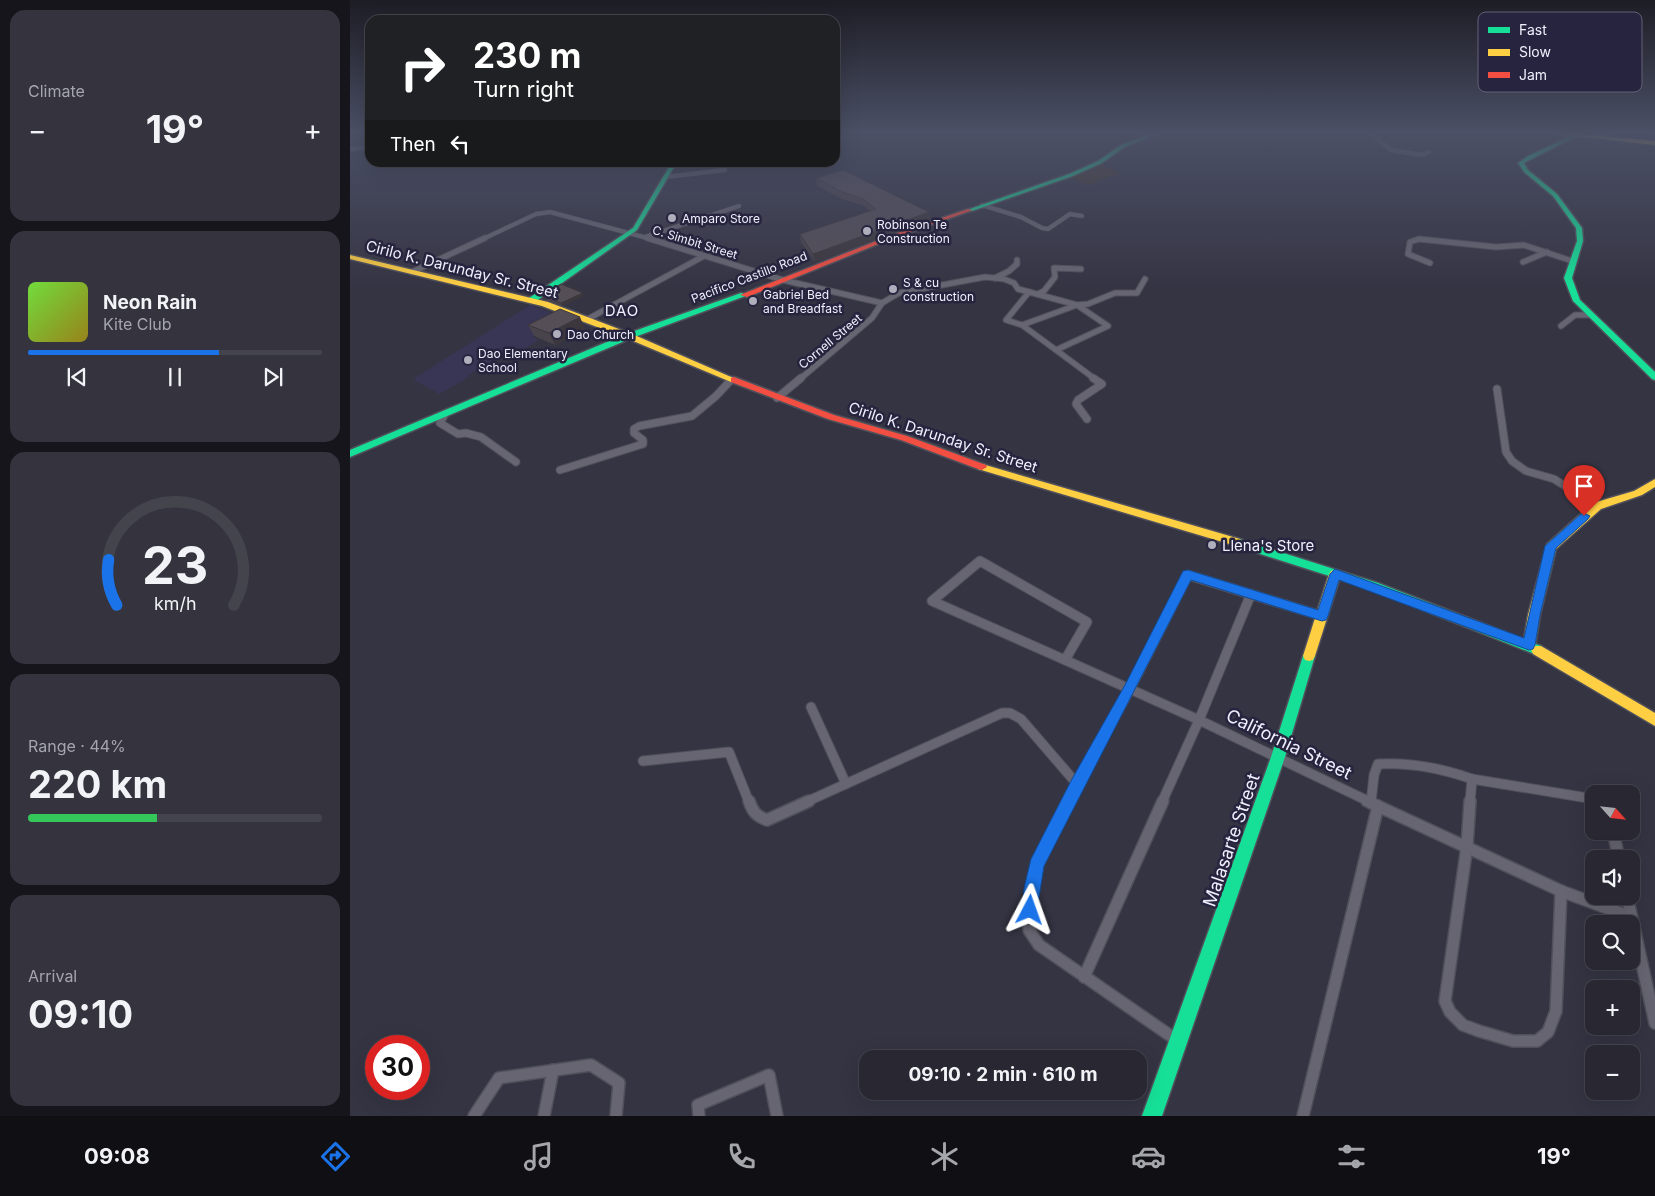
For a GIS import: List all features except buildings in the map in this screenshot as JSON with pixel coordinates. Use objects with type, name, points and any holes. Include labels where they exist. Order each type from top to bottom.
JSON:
[{"type":"main road","points":[[532,300],[630,232],[640,221],[662,184]]},
{"type":"main road","name":"Pacifico Castillo Road","points":[[350,454],[629,336],[783,280],[856,250],[1043,184]]},
{"type":"main road","points":[[1542,184],[1555,195],[1579,228],[1580,241],[1568,278],[1577,301],[1655,377]]},
{"type":"main road","name":"Cirilo K. Darunday Sr. Street","points":[[350,257],[532,300],[629,336],[777,398],[832,417],[904,438],[987,468],[1088,500],[1261,548],[1335,574],[1529,645],[1655,720]]},
{"type":"main road","points":[[1529,645],[1534,615],[1551,546],[1597,506],[1638,493],[1655,482]]},
{"type":"main road","name":"Malasarte Street","points":[[1152,1116],[1278,758],[1335,574]]},
{"type":"street","points":[[982,205],[1021,217],[1042,228],[1048,228],[1070,214],[1082,216]]},
{"type":"street","points":[[645,237],[739,206]]},
{"type":"street","name":"C. Simbit Street","points":[[412,272],[544,212],[550,212],[630,232],[783,280]]},
{"type":"street","points":[[1430,263],[1408,254],[1410,242],[1419,239],[1496,247],[1524,245],[1572,261]]},
{"type":"street","points":[[1523,262],[1547,252]]},
{"type":"street","points":[[586,320],[704,256]]},
{"type":"street","points":[[995,278],[1018,264],[1017,260]]},
{"type":"street","points":[[1038,294],[1044,291],[1055,277],[1054,268],[1081,269]]},
{"type":"street","points":[[882,303],[899,293],[985,276],[1014,283],[1018,289],[1077,305],[1108,326],[1055,351]]},
{"type":"street","points":[[1022,325],[1077,305],[1088,304],[1114,293],[1137,293],[1145,279]]},
{"type":"street","name":"Cornell Street","points":[[777,398],[872,318],[882,303],[783,280]]},
{"type":"street","points":[[1029,292],[1006,320],[1022,325],[1102,384],[1100,388],[1078,400],[1076,404],[1087,419]]},
{"type":"street","points":[[1561,326],[1575,315],[1590,314]]},
{"type":"street","points":[[560,470],[643,444],[643,440],[634,433],[634,429],[639,426],[692,416],[716,396],[731,380]]},
{"type":"street","points":[[1496,389],[1506,452],[1512,461],[1526,471],[1554,479],[1597,506]]},
{"type":"street","points":[[445,414],[440,423],[458,434],[465,432],[491,442],[516,462]]},
{"type":"street","name":"California Street","points":[[1064,661],[1087,622],[980,560],[932,601],[1064,661],[1199,720],[1374,805],[1467,846],[1561,891],[1627,915]]},
{"type":"street","points":[[1179,1041],[1039,945],[1029,930],[1032,888],[1037,865],[1077,784],[1130,689],[1188,574],[1322,616]]},
{"type":"street","points":[[1084,977],[1199,720],[1251,594]]},
{"type":"street","points":[[811,706],[846,784]]},
{"type":"street","points":[[642,761],[729,752],[753,812],[758,817],[767,820],[1002,713],[1010,713],[1020,720],[1077,784]]},
{"type":"street","points":[[1303,1116],[1374,805],[1374,775],[1378,764],[1400,762],[1448,770],[1472,779],[1585,798]]},
{"type":"street","points":[[1472,779],[1467,846],[1445,1001],[1450,1012],[1463,1025],[1513,1041],[1537,1041],[1548,1032],[1556,1011],[1561,891]]},
{"type":"street","points":[[1640,954],[1655,1023]]},
{"type":"street","points":[[474,1116],[499,1078],[591,1065],[619,1083],[616,1116]]},
{"type":"street","points":[[544,1116],[553,1070]]},
{"type":"street","points":[[699,1116],[698,1105],[769,1075],[777,1116]]},
{"type":"shaded area","name":"Dao Elementary School","points":[[530,305],[567,319],[533,337],[539,340],[524,349],[517,348],[473,372],[463,381],[439,394],[413,379]]},
{"type":"traffic: fast","points":[[532,300],[635,229],[662,184]]},
{"type":"traffic: fast","points":[[970,210],[1045,184]]},
{"type":"traffic: fast","points":[[1542,184],[1555,195],[1579,228],[1580,241],[1568,278],[1577,301],[1655,377]]},
{"type":"traffic: fast","points":[[350,454],[629,336],[744,295]]},
{"type":"traffic: fast","points":[[1236,542],[1374,586],[1537,650]]},
{"type":"traffic: fast","points":[[1152,1116],[1278,757],[1309,656]]},
{"type":"traffic: slow","points":[[350,257],[545,304],[629,336],[734,380]]},
{"type":"traffic: slow","points":[[982,467],[1236,542]]},
{"type":"traffic: slow","points":[[1529,645],[1534,615],[1551,547],[1597,506],[1638,493],[1655,482]]},
{"type":"traffic: slow","points":[[1309,656],[1335,574]]},
{"type":"traffic: slow","points":[[1537,650],[1655,720]]},
{"type":"traffic: jam","points":[[744,295],[891,237],[970,210]]},
{"type":"traffic: jam","points":[[734,380],[831,417],[904,438],[982,467]]},
{"type":"place","name":"Amparo Store","points":[[672,218]]},
{"type":"place","name":"Robinson Te Construction","points":[[867,231]]},
{"type":"place","name":"S & cu construction","points":[[893,289]]},
{"type":"place","name":"Gabriel Bed and Breadfast","points":[[753,301]]},
{"type":"place","name":"Dao Church","points":[[557,334]]},
{"type":"place","name":"Dao Elementary School","points":[[468,360]]},
{"type":"place","name":"Llena's Store","points":[[1212,545]]},
{"type":"district","name":"DAO","points":[[622,310]]},
{"type":"route","points":[[1030,910],[1037,865],[1077,784],[1130,689],[1188,574],[1322,616],[1335,574],[1374,586],[1529,645],[1534,615],[1551,546],[1584,516]]}]
